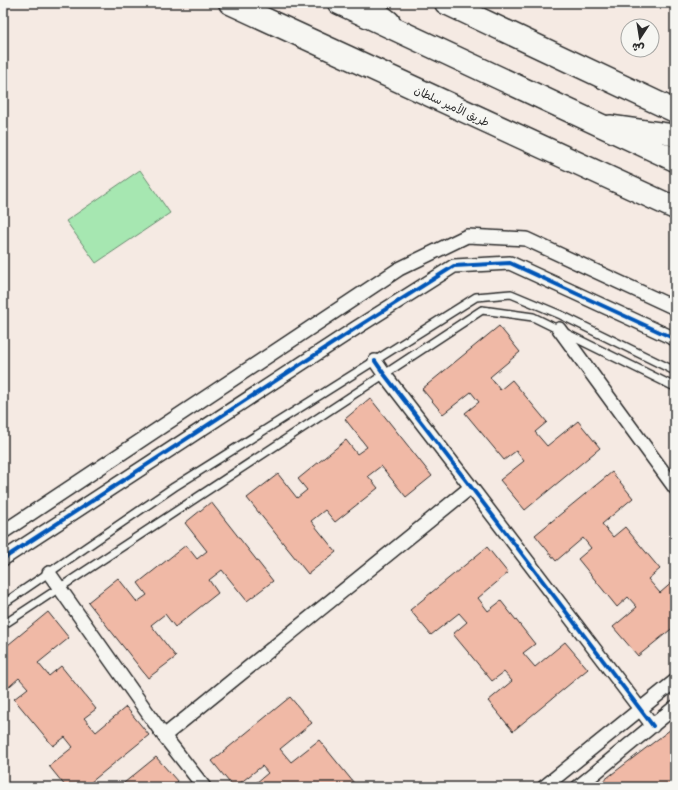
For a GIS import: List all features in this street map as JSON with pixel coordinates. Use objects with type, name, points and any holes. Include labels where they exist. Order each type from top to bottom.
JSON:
[{"type":"highway","name":"طريق الأمير سلطان","points":[[230,3],[675,208]]},
{"type":"highway","points":[[339,3],[675,160]]},
{"type":"highway","points":[[446,3],[675,111]]},
{"type":"main road","points":[[367,3],[409,36]]},
{"type":"main road","points":[[596,123],[666,133],[675,137]]},
{"type":"street","points":[[3,532],[399,269],[467,236],[526,239],[675,308]]},
{"type":"street","points":[[3,559],[356,328],[454,266],[510,263],[675,339]]},
{"type":"street","points":[[559,329],[675,488]]},
{"type":"street","points":[[375,361],[653,726]]},
{"type":"street","points":[[164,736],[471,487]]},
{"type":"street","points":[[49,573],[164,736],[204,787]]},
{"type":"street","points":[[544,787],[675,681]]},
{"type":"street","points":[[578,787],[675,708]]},
{"type":"lane","points":[[3,604],[174,487],[476,297],[511,294],[561,315],[675,371]]},
{"type":"lane","points":[[3,625],[482,310],[533,317],[675,387]]},
{"type":"green space","points":[[140,170],[170,213],[96,263],[66,221]]},
{"type":"building","points":[[499,326],[520,352],[490,377],[500,390],[512,380],[547,422],[535,432],[547,446],[578,421],[600,448],[525,510],[500,480],[524,461],[516,451],[504,460],[465,413],[479,402],[471,392],[443,414],[422,389]]},
{"type":"building","points":[[370,398],[432,476],[406,497],[381,466],[368,476],[378,488],[335,522],[325,510],[311,521],[336,552],[308,574],[247,498],[278,474],[297,498],[307,490],[298,479],[346,440],[357,454],[367,447],[345,419]]},
{"type":"building","points":[[612,472],[633,498],[602,524],[613,537],[625,527],[660,569],[648,579],[660,593],[675,580],[675,626],[638,656],[613,627],[637,607],[628,597],[617,607],[578,559],[591,548],[583,538],[556,561],[535,535]]},
{"type":"building","points":[[211,502],[273,581],[247,601],[222,570],[209,580],[218,593],[175,627],[165,614],[151,625],[176,657],[148,678],[88,602],[118,578],[137,602],[147,595],[138,583],[186,545],[197,559],[207,551],[185,523]]},
{"type":"building","points":[[487,547],[508,573],[478,598],[488,611],[501,601],[535,644],[523,653],[535,667],[565,642],[588,669],[513,731],[488,701],[512,681],[504,672],[492,681],[453,634],[467,622],[459,613],[431,635],[410,610]]},
{"type":"building","points":[[48,612],[69,638],[38,663],[49,676],[61,666],[96,709],[84,718],[96,732],[126,707],[149,735],[85,787],[66,787],[49,766],[73,747],[65,737],[53,746],[14,699],[28,688],[19,678],[3,692],[3,649]]},
{"type":"building","points":[[290,697],[312,723],[280,749],[291,762],[319,740],[354,783],[349,787],[251,787],[268,773],[262,766],[233,787],[212,761]]},
{"type":"building","points":[[675,726],[675,787],[595,787]]},
{"type":"building","points":[[156,757],[178,782],[172,787],[119,787]]},
{"type":"cycle path","points":[[3,559],[356,328],[454,266],[510,263],[675,339]]},
{"type":"cycle path","points":[[375,361],[653,726]]}]
